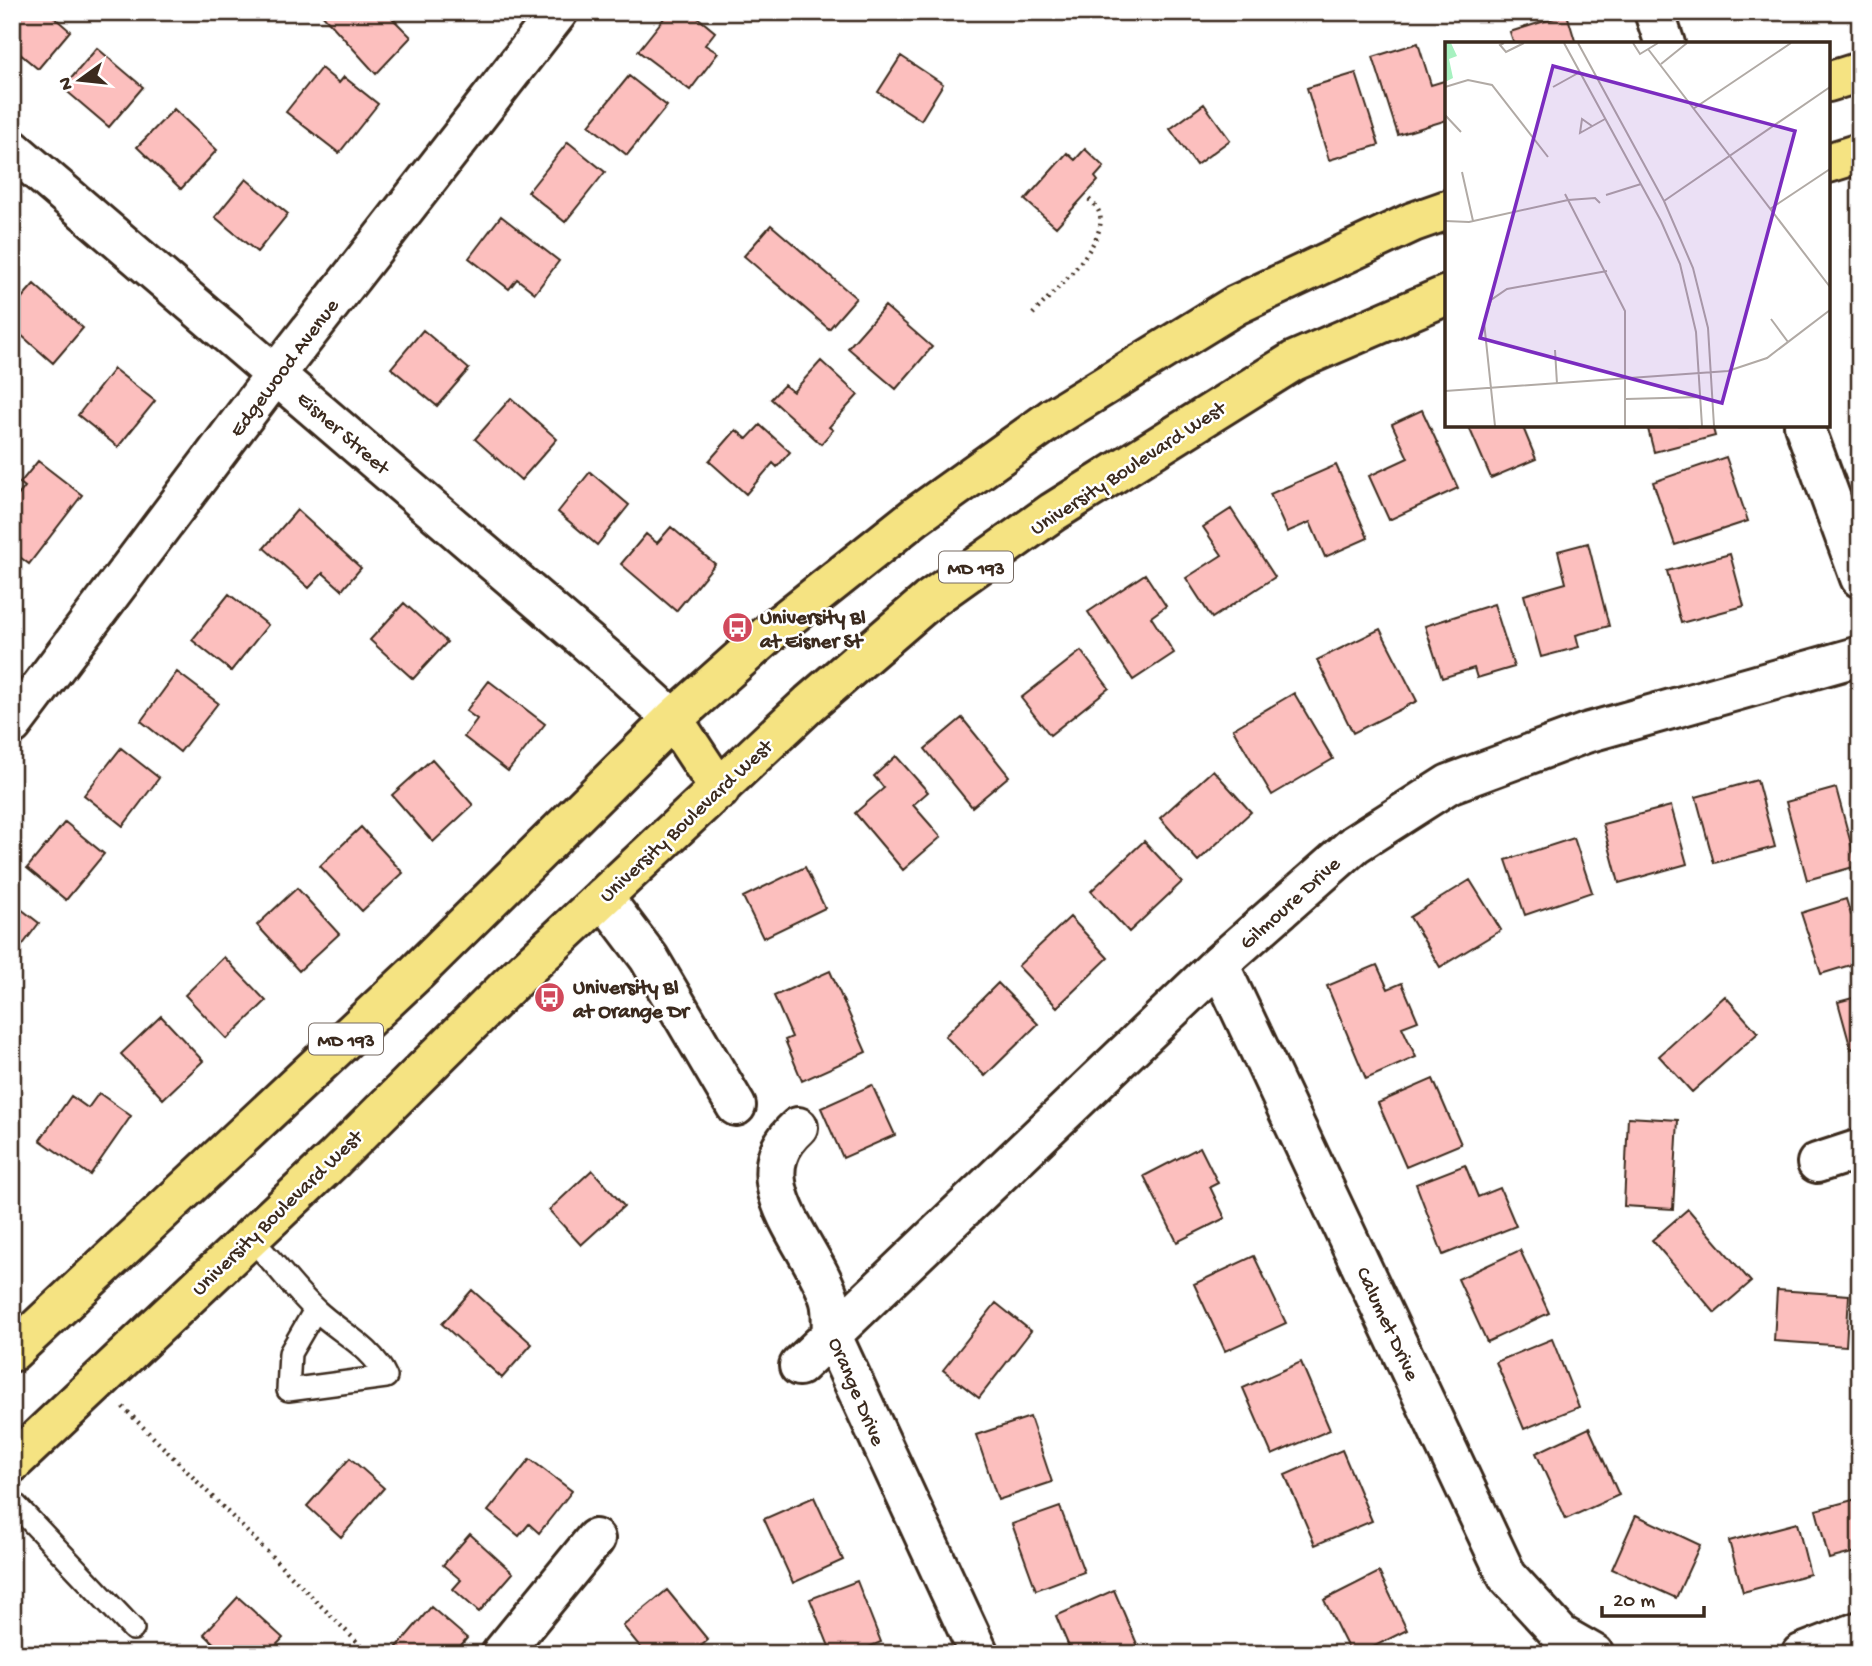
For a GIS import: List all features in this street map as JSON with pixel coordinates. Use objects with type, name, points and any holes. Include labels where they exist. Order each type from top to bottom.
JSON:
[{"type":"main road","points":[[1830,81],[1860,72]]},
{"type":"main road","points":[[1830,162],[1860,153]]},
{"type":"main road","name":"MD 193","points":[[12,1352],[416,973],[673,719],[774,629],[915,516],[1054,417],[1236,305],[1413,222],[1445,211]]},
{"type":"main road","name":"University Boulevard West","points":[[12,1464],[603,897],[810,704],[928,601],[1053,512],[1294,361],[1445,296]]},
{"type":"main road","points":[[673,719],[720,790]]},
{"type":"street","points":[[1654,12],[1664,42]]},
{"type":"street","name":"Edgewood Avenue","points":[[12,725],[24,683],[276,374],[542,18]]},
{"type":"street","name":"Eisner Street","points":[[12,149],[673,719]]},
{"type":"street","points":[[1805,427],[1860,578]]},
{"type":"street","name":"Gilmoure Drive","points":[[799,1366],[1219,964],[1355,844],[1449,784],[1586,733],[1860,656]]},
{"type":"street","points":[[603,897],[649,958],[736,1106]]},
{"type":"street","name":"Calumet Drive","points":[[1219,964],[1507,1576],[1560,1635],[1594,1654]]},
{"type":"street","name":"Orange Drive","points":[[798,1127],[785,1139],[774,1168],[783,1206],[830,1299],[832,1336],[979,1654]]},
{"type":"street","points":[[1817,1163],[1860,1149]]},
{"type":"street","points":[[501,1654],[595,1539]]},
{"type":"street","points":[[1801,1654],[1860,1631]]},
{"type":"lane","points":[[249,1238],[272,1258],[315,1310],[378,1359],[386,1377],[288,1390],[290,1353],[315,1310]]},
{"type":"lane","points":[[12,1501],[133,1629]]},
{"type":"path","points":[[1033,314],[1091,249],[1101,230],[1100,211],[1087,197]]},
{"type":"path","points":[[120,1404],[369,1654]]},
{"type":"building","points":[[12,12],[48,12],[70,31],[38,69],[12,47]]},
{"type":"building","points":[[320,12],[386,12],[411,37],[376,74]]},
{"type":"building","points":[[669,12],[691,12],[715,32],[705,45],[718,53],[690,90],[638,51]]},
{"type":"building","points":[[1567,14],[1575,42],[1513,42],[1510,32]]},
{"type":"building","points":[[1418,43],[1431,85],[1445,81],[1445,121],[1398,135],[1373,57]]},
{"type":"building","points":[[97,48],[143,87],[109,127],[63,88]]},
{"type":"building","points":[[901,56],[943,84],[921,120],[878,92]]},
{"type":"building","points":[[321,68],[339,83],[344,77],[378,104],[339,153],[286,112]]},
{"type":"building","points":[[1356,73],[1379,145],[1329,160],[1307,88]]},
{"type":"building","points":[[629,76],[667,106],[627,155],[589,125]]},
{"type":"building","points":[[1204,104],[1230,140],[1196,165],[1170,129]]},
{"type":"building","points":[[174,109],[217,150],[181,189],[137,147]]},
{"type":"building","points":[[568,142],[605,172],[565,222],[528,192]]},
{"type":"building","points":[[1085,149],[1104,167],[1095,177],[1098,181],[1056,227],[1025,200],[1067,153],[1075,160]]},
{"type":"building","points":[[246,179],[288,214],[257,252],[215,217]]},
{"type":"building","points":[[501,216],[559,261],[535,293],[517,279],[509,289],[469,258]]},
{"type":"building","points":[[771,225],[856,298],[829,329],[744,256]]},
{"type":"building","points":[[34,284],[83,328],[53,363],[12,327],[12,309]]},
{"type":"building","points":[[885,306],[932,347],[896,389],[848,348]]},
{"type":"building","points":[[423,330],[469,369],[437,406],[391,368]]},
{"type":"building","points":[[821,361],[858,395],[829,427],[833,430],[821,444],[771,399],[784,385],[793,392]]},
{"type":"building","points":[[114,369],[155,401],[118,447],[78,415]]},
{"type":"building","points":[[511,398],[557,439],[521,480],[475,439]]},
{"type":"building","points":[[1422,410],[1458,488],[1389,520],[1369,476],[1408,458],[1392,424]]},
{"type":"building","points":[[760,425],[790,452],[777,467],[773,463],[746,494],[709,461],[736,430],[747,439]]},
{"type":"building","points":[[1469,427],[1523,427],[1536,459],[1491,478]]},
{"type":"building","points":[[1648,427],[1713,427],[1715,436],[1654,452]]},
{"type":"building","points":[[1726,457],[1748,521],[1675,545],[1653,482]]},
{"type":"building","points":[[38,461],[82,495],[29,564],[12,551],[12,503],[25,487],[20,483]]},
{"type":"building","points":[[1336,465],[1368,538],[1325,557],[1310,522],[1287,532],[1270,494]]},
{"type":"building","points":[[590,472],[629,505],[597,545],[558,512]]},
{"type":"building","points":[[1231,509],[1275,577],[1212,618],[1186,578],[1222,555],[1203,527]]},
{"type":"building","points":[[297,510],[361,568],[342,590],[323,573],[309,588],[264,548]]},
{"type":"building","points":[[671,527],[715,564],[676,611],[621,564],[646,534],[657,543]]},
{"type":"building","points":[[1588,543],[1609,626],[1576,635],[1579,647],[1541,657],[1524,595],[1566,583],[1558,551]]},
{"type":"building","points":[[1730,554],[1744,606],[1681,623],[1667,571]]},
{"type":"building","points":[[1145,574],[1166,606],[1151,617],[1174,653],[1133,680],[1088,612]]},
{"type":"building","points":[[229,594],[268,625],[231,671],[192,640]]},
{"type":"building","points":[[404,603],[447,642],[413,679],[370,640]]},
{"type":"building","points":[[1494,604],[1514,667],[1477,678],[1474,668],[1442,678],[1425,626]]},
{"type":"building","points":[[1380,629],[1417,701],[1353,733],[1317,660]]},
{"type":"building","points":[[1081,651],[1109,688],[1050,735],[1021,698]]},
{"type":"building","points":[[177,672],[218,703],[180,752],[141,721]]},
{"type":"building","points":[[489,681],[545,724],[508,771],[464,737],[477,719],[466,711]]},
{"type":"building","points":[[1294,693],[1333,759],[1272,795],[1233,729]]},
{"type":"building","points":[[962,718],[1009,776],[972,807],[925,749]]},
{"type":"building","points":[[121,748],[159,778],[123,826],[84,795]]},
{"type":"building","points":[[896,756],[928,792],[913,805],[941,837],[903,870],[855,813],[884,788],[874,776]]},
{"type":"building","points":[[432,759],[473,805],[433,842],[392,795]]},
{"type":"building","points":[[1213,770],[1251,812],[1198,861],[1160,818]]},
{"type":"building","points":[[1757,780],[1775,847],[1714,863],[1696,797]]},
{"type":"building","points":[[1836,788],[1857,866],[1807,880],[1786,802]]},
{"type":"building","points":[[1671,806],[1687,864],[1619,883],[1603,824]]},
{"type":"building","points":[[65,822],[104,854],[66,900],[27,868]]},
{"type":"building","points":[[361,827],[403,873],[362,911],[320,866]]},
{"type":"building","points":[[1574,838],[1592,892],[1525,915],[1506,860]]},
{"type":"building","points":[[1144,841],[1182,882],[1129,932],[1091,891]]},
{"type":"building","points":[[805,867],[825,908],[763,938],[743,897]]},
{"type":"building","points":[[1470,880],[1501,930],[1440,967],[1410,917]]},
{"type":"building","points":[[297,888],[339,934],[299,971],[257,925]]},
{"type":"building","points":[[1846,899],[1851,915],[1860,914],[1860,962],[1821,974],[1801,913]]},
{"type":"building","points":[[12,902],[39,923],[12,959]]},
{"type":"building","points":[[1070,917],[1108,958],[1057,1007],[1018,966]]},
{"type":"building","points":[[224,957],[266,1001],[227,1039],[185,995]]},
{"type":"building","points":[[1377,965],[1388,989],[1402,983],[1418,1021],[1402,1027],[1416,1057],[1366,1079],[1327,986]]},
{"type":"building","points":[[830,971],[866,1052],[802,1081],[785,1040],[792,1037],[774,996]]},
{"type":"building","points":[[998,983],[1038,1024],[985,1076],[945,1036]]},
{"type":"building","points":[[1725,996],[1758,1033],[1692,1092],[1659,1056]]},
{"type":"building","points":[[1860,996],[1860,1047],[1851,1049],[1838,1002]]},
{"type":"building","points":[[161,1016],[203,1061],[163,1099],[121,1054]]},
{"type":"building","points":[[1433,1079],[1461,1144],[1406,1167],[1378,1103]]},
{"type":"building","points":[[872,1085],[895,1135],[843,1158],[821,1108]]},
{"type":"building","points":[[99,1093],[131,1116],[90,1175],[40,1140],[71,1096],[88,1108]]},
{"type":"building","points":[[1628,1117],[1678,1120],[1673,1209],[1624,1206]]},
{"type":"building","points":[[1200,1147],[1218,1183],[1210,1187],[1225,1218],[1177,1242],[1144,1176]]},
{"type":"building","points":[[1465,1165],[1478,1197],[1500,1188],[1516,1226],[1443,1255],[1416,1184]]},
{"type":"building","points":[[592,1170],[624,1206],[581,1245],[549,1210]]},
{"type":"building","points":[[1688,1209],[1751,1282],[1715,1313],[1652,1240]]},
{"type":"building","points":[[1520,1250],[1549,1313],[1487,1342],[1458,1279]]},
{"type":"building","points":[[1254,1256],[1286,1323],[1225,1351],[1194,1284]]},
{"type":"building","points":[[472,1290],[532,1344],[502,1378],[442,1324]]},
{"type":"building","points":[[1777,1290],[1849,1295],[1846,1346],[1774,1341]]},
{"type":"building","points":[[996,1303],[1031,1331],[979,1398],[943,1370]]},
{"type":"building","points":[[1552,1339],[1579,1407],[1524,1429],[1496,1362]]},
{"type":"building","points":[[1301,1362],[1330,1430],[1272,1455],[1243,1388]]},
{"type":"building","points":[[1030,1417],[1052,1482],[998,1500],[976,1435]]},
{"type":"building","points":[[1589,1428],[1619,1495],[1566,1519],[1536,1453]]},
{"type":"building","points":[[1342,1450],[1372,1521],[1315,1545],[1285,1475]]},
{"type":"building","points":[[350,1458],[384,1488],[341,1537],[307,1506]]},
{"type":"building","points":[[530,1459],[572,1491],[539,1533],[529,1524],[519,1536],[488,1511]]},
{"type":"building","points":[[814,1497],[843,1560],[793,1583],[764,1519]]},
{"type":"building","points":[[1860,1498],[1860,1551],[1829,1559],[1816,1510]]},
{"type":"building","points":[[1060,1507],[1084,1572],[1036,1590],[1012,1524]]},
{"type":"building","points":[[1636,1515],[1700,1545],[1676,1598],[1612,1569]]},
{"type":"building","points":[[1797,1523],[1810,1574],[1743,1592],[1729,1541]]},
{"type":"building","points":[[470,1534],[513,1573],[479,1612],[453,1589],[461,1580],[443,1565]]},
{"type":"building","points":[[1379,1572],[1407,1630],[1359,1654],[1351,1654],[1324,1600]]},
{"type":"building","points":[[857,1581],[881,1642],[852,1654],[832,1654],[810,1599]]},
{"type":"building","points":[[667,1590],[708,1640],[692,1654],[646,1654],[623,1626]]},
{"type":"building","points":[[1114,1590],[1140,1651],[1133,1654],[1072,1654],[1056,1616]]},
{"type":"building","points":[[238,1597],[283,1638],[268,1654],[225,1654],[204,1634]]},
{"type":"building","points":[[431,1607],[467,1638],[454,1654],[391,1654]]},
{"type":"place","name":"University Bl at Eisner St","points":[[737,628]]},
{"type":"place","name":"University Bl at Orange Dr","points":[[550,998]]}]
